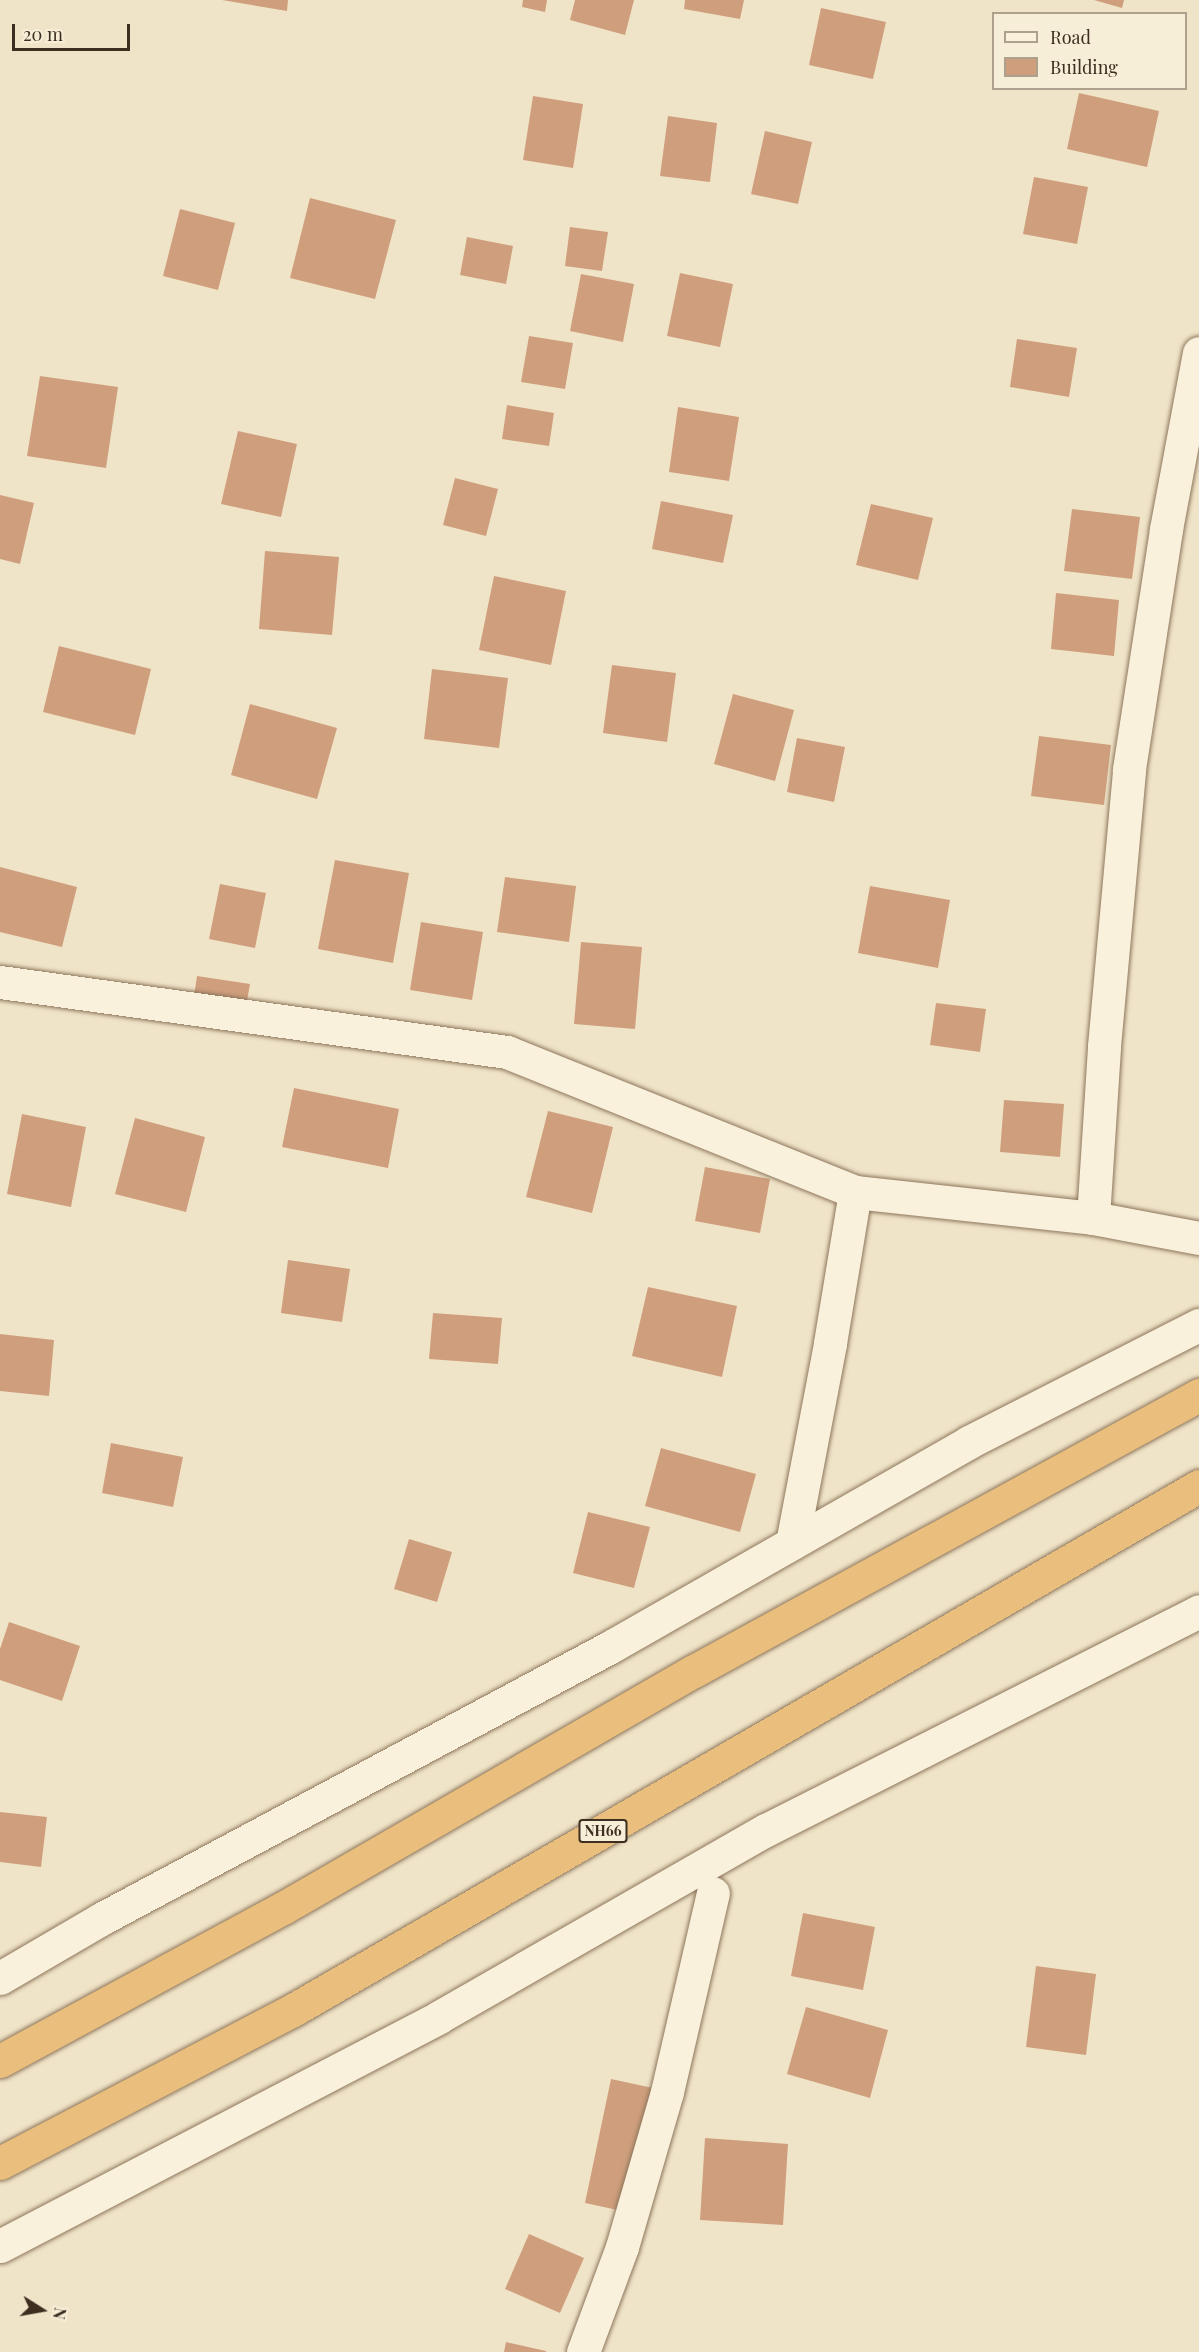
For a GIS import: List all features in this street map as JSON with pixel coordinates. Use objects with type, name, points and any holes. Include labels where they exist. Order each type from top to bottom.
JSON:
[{"type":"highway","points":[[0,2061],[283,1908],[694,1671],[1199,1395]]},
{"type":"highway","name":"NH66","points":[[0,2163],[293,2010],[1199,1486]]},
{"type":"street","points":[[1093,1218],[1104,1046],[1130,769],[1166,529],[1199,353]]},
{"type":"street","points":[[0,982],[507,1052],[855,1192],[1093,1218],[1199,1238]]},
{"type":"street","points":[[792,1543],[830,1343],[855,1192]]},
{"type":"street","points":[[0,1978],[101,1919],[612,1646],[969,1442],[1199,1325]]},
{"type":"street","points":[[0,2246],[439,2017],[766,1830],[1199,1611]]},
{"type":"street","points":[[583,2352],[622,2247],[664,2103],[713,1893]]},
{"type":"building","points":[[222,0],[288,0],[287,11]]},
{"type":"building","points":[[523,0],[547,0],[545,12],[522,7]]},
{"type":"building","points":[[575,0],[634,0],[625,35],[570,20]]},
{"type":"building","points":[[685,0],[744,0],[740,19],[684,9]]},
{"type":"building","points":[[1094,0],[1124,0],[1122,8]]},
{"type":"building","points":[[821,8],[886,22],[873,79],[809,65]]},
{"type":"building","points":[[1079,93],[1159,111],[1147,167],[1067,149]]},
{"type":"building","points":[[533,96],[583,104],[573,168],[523,160]]},
{"type":"building","points":[[668,116],[717,123],[710,182],[660,176]]},
{"type":"building","points":[[765,131],[812,142],[798,204],[751,194]]},
{"type":"building","points":[[1034,177],[1088,187],[1077,244],[1023,234]]},
{"type":"building","points":[[310,198],[396,220],[375,299],[290,278]]},
{"type":"building","points":[[180,209],[235,223],[218,290],[163,276]]},
{"type":"building","points":[[570,227],[608,232],[602,271],[565,266]]},
{"type":"building","points":[[467,237],[513,246],[506,284],[460,275]]},
{"type":"building","points":[[680,273],[733,284],[720,347],[667,336]]},
{"type":"building","points":[[581,274],[634,284],[623,342],[570,331]]},
{"type":"building","points":[[529,336],[573,343],[565,389],[521,382]]},
{"type":"building","points":[[1017,339],[1077,348],[1069,397],[1010,387]]},
{"type":"building","points":[[40,376],[118,387],[106,468],[27,456]]},
{"type":"building","points":[[507,405],[554,413],[549,446],[502,439]]},
{"type":"building","points":[[678,407],[739,417],[729,481],[669,472]]},
{"type":"building","points":[[238,431],[297,444],[281,517],[221,504]]},
{"type":"building","points":[[455,478],[498,489],[486,536],[443,525]]},
{"type":"building","points":[[0,495],[34,503],[20,564],[0,559]]},
{"type":"building","points":[[661,501],[733,515],[723,563],[652,549]]},
{"type":"building","points":[[871,504],[933,518],[918,580],[856,565]]},
{"type":"building","points":[[1072,509],[1140,517],[1132,579],[1064,571]]},
{"type":"building","points":[[265,551],[339,557],[332,635],[259,629]]},
{"type":"building","points":[[494,576],[566,591],[551,665],[479,650]]},
{"type":"building","points":[[1056,593],[1119,600],[1114,656],[1051,649]]},
{"type":"building","points":[[59,646],[151,669],[135,735],[43,712]]},
{"type":"building","points":[[612,665],[676,673],[667,742],[603,733]]},
{"type":"building","points":[[432,669],[508,678],[499,748],[424,739]]},
{"type":"building","points":[[733,694],[794,710],[775,781],[714,764]]},
{"type":"building","points":[[250,704],[337,728],[317,799],[231,775]]},
{"type":"building","points":[[1039,736],[1111,745],[1104,805],[1031,796]]},
{"type":"building","points":[[797,738],[845,747],[834,802],[787,792]]},
{"type":"building","points":[[335,860],[409,873],[393,963],[318,949]]},
{"type":"building","points":[[0,867],[77,887],[62,947],[0,932]]},
{"type":"building","points":[[505,877],[576,886],[569,942],[497,932]]},
{"type":"building","points":[[220,884],[266,893],[255,948],[209,939]]},
{"type":"building","points":[[870,886],[950,900],[938,968],[858,953]]},
{"type":"building","points":[[421,922],[483,932],[472,1000],[410,990]]},
{"type":"building","points":[[581,942],[642,947],[635,1029],[574,1024]]},
{"type":"building","points":[[197,976],[250,984],[245,1012],[193,1003]]},
{"type":"building","points":[[936,1003],[986,1009],[980,1052],[930,1045]]},
{"type":"building","points":[[294,1088],[399,1109],[388,1168],[282,1147]]},
{"type":"building","points":[[1004,1100],[1064,1104],[1060,1157],[1000,1152]]},
{"type":"building","points":[[548,1111],[613,1127],[592,1213],[526,1197]]},
{"type":"building","points":[[22,1114],[86,1127],[71,1207],[7,1194]]},
{"type":"building","points":[[135,1118],[205,1137],[186,1212],[115,1194]]},
{"type":"building","points":[[705,1167],[770,1179],[760,1233],[695,1221]]},
{"type":"building","points":[[288,1260],[350,1269],[342,1322],[281,1313]]},
{"type":"building","points":[[648,1287],[737,1306],[722,1377],[632,1356]]},
{"type":"building","points":[[433,1313],[502,1318],[498,1364],[429,1359]]},
{"type":"building","points":[[0,1334],[54,1340],[49,1396],[0,1391]]},
{"type":"building","points":[[111,1443],[183,1457],[173,1507],[102,1493]]},
{"type":"building","points":[[661,1448],[756,1474],[740,1532],[645,1506]]},
{"type":"building","points":[[588,1512],[650,1527],[634,1588],[573,1573]]},
{"type":"building","points":[[409,1539],[452,1552],[437,1602],[394,1589]]},
{"type":"building","points":[[9,1622],[80,1646],[62,1701],[0,1680],[0,1649]]},
{"type":"building","points":[[0,1812],[47,1817],[41,1867],[0,1862]]},
{"type":"building","points":[[803,1913],[875,1927],[863,1990],[791,1976]]},
{"type":"building","points":[[1036,1966],[1096,1974],[1086,2055],[1026,2047]]},
{"type":"building","points":[[806,2007],[888,2030],[870,2098],[787,2074]]},
{"type":"building","points":[[611,2079],[653,2088],[627,2212],[585,2203]]},
{"type":"building","points":[[705,2138],[788,2144],[783,2225],[700,2220]]},
{"type":"building","points":[[529,2234],[584,2258],[560,2313],[505,2289]]},
{"type":"building","points":[[506,2342],[546,2351],[546,2352],[504,2352]]}]
